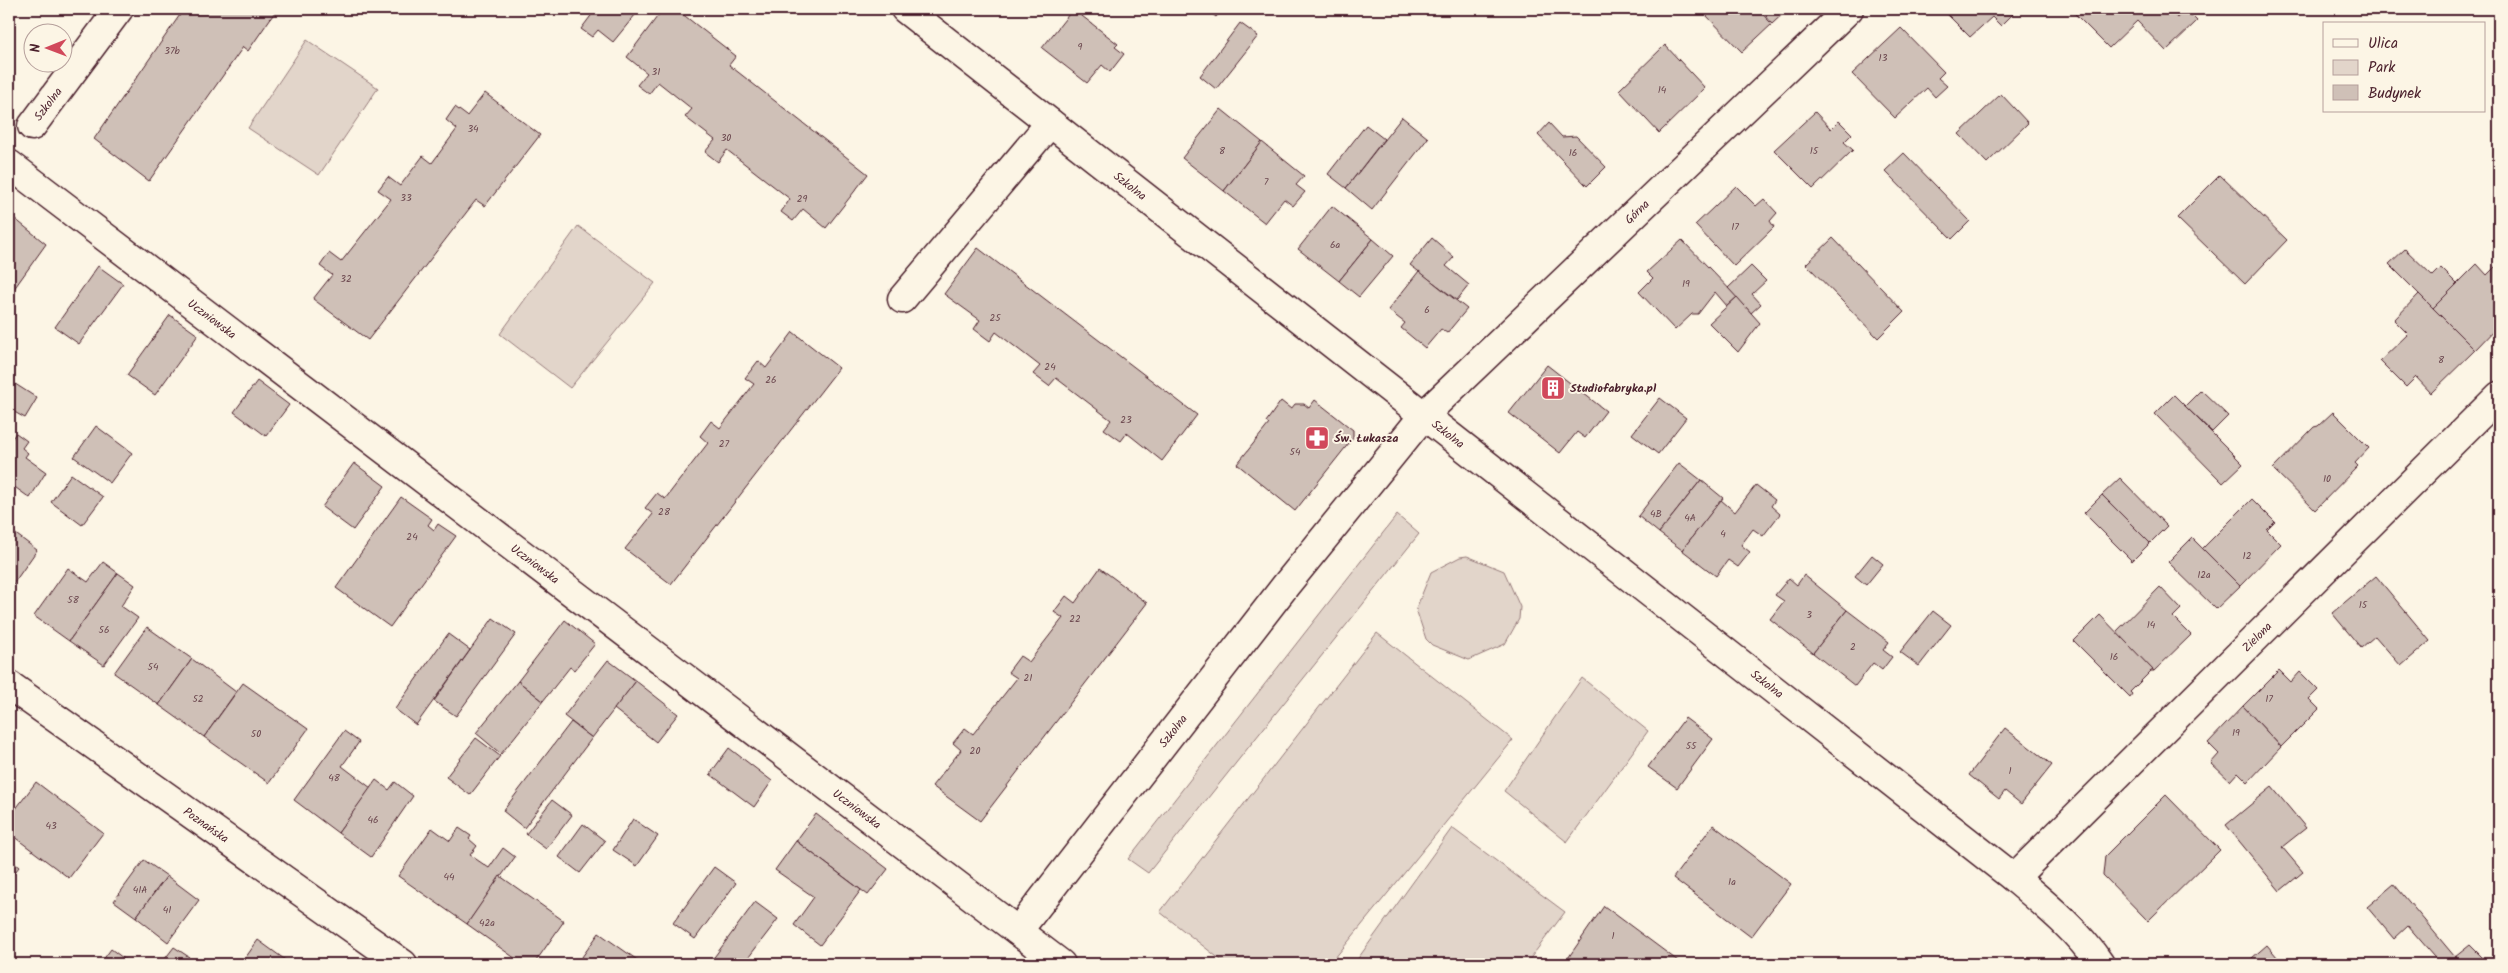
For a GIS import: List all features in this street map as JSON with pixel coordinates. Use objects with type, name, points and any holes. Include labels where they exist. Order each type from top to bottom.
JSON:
[{"type":"street","name":"Szkolna","points":[[32,126],[118,9]]},
{"type":"street","name":"Szkolna","points":[[905,9],[2014,878],[2053,911],[2091,951],[2100,964]]},
{"type":"street","name":"Górna","points":[[1424,415],[1849,9]]},
{"type":"street","points":[[902,299],[1050,123]]},
{"type":"street","name":"Uczniowska","points":[[9,164],[1061,964]]},
{"type":"street","name":"Zielona","points":[[2014,878],[2499,396]]},
{"type":"street","name":"Szkolna","points":[[1018,931],[1280,593],[1424,415]]},
{"type":"street","name":"Poznańska","points":[[9,685],[403,964]]},
{"type":"green space","points":[[307,40],[378,88],[319,175],[248,128]]},
{"type":"green space","points":[[578,226],[655,283],[570,388],[500,334]]},
{"type":"green space","points":[[1397,515],[1419,534],[1148,873],[1128,859]]},
{"type":"green space","points":[[1467,556],[1504,571],[1520,607],[1519,619],[1505,644],[1469,660],[1432,645],[1426,639],[1416,609],[1431,572],[1460,557]]},
{"type":"green space","points":[[1377,633],[1513,740],[1330,964],[1226,964],[1160,912]]},
{"type":"green space","points":[[1582,678],[1648,731],[1567,842],[1504,791]]},
{"type":"green space","points":[[1452,828],[1565,912],[1526,964],[1354,964]]},
{"type":"building","points":[[184,9],[277,9],[248,51],[243,47],[149,181],[94,139]]},
{"type":"building","points":[[596,9],[640,9],[613,42],[598,30],[592,37],[581,29]]},
{"type":"building","points":[[663,9],[676,9],[736,56],[729,65],[868,174],[826,228],[803,209],[793,221],[781,212],[790,199],[727,150],[718,162],[705,152],[715,140],[685,117],[692,109],[658,82],[649,94],[637,85],[647,73],[627,57]]},
{"type":"building","points":[[1073,9],[1118,44],[1115,47],[1124,54],[1110,72],[1102,65],[1087,83],[1042,48]]},
{"type":"building","points":[[1206,9],[1223,9],[1216,17]]},
{"type":"building","points":[[1705,9],[1758,9],[1772,24],[1742,52],[1702,11]]},
{"type":"building","points":[[1758,9],[1788,9],[1772,24]]},
{"type":"building","points":[[1942,9],[2008,9],[2013,14],[2001,26],[1992,17],[1970,37]]},
{"type":"building","points":[[2070,9],[2168,9],[2177,18],[2185,9],[2197,21],[2166,51],[2137,21],[2109,48]]},
{"type":"building","points":[[1240,23],[1258,36],[1216,89],[1200,76]]},
{"type":"building","points":[[1901,28],[1944,72],[1938,78],[1947,86],[1935,97],[1927,88],[1895,118],[1852,74]]},
{"type":"building","points":[[1665,45],[1705,88],[1659,133],[1619,90]]},
{"type":"building","points":[[485,93],[540,135],[485,206],[476,200],[368,340],[313,299],[332,275],[320,266],[329,253],[341,262],[391,199],[378,190],[388,177],[400,186],[423,156],[432,163],[457,129],[446,120],[455,107],[467,116]]},
{"type":"building","points":[[2001,94],[2028,123],[1987,163],[1959,134]]},
{"type":"building","points":[[1221,109],[1262,142],[1224,191],[1182,158]]},
{"type":"building","points":[[1815,112],[1831,129],[1839,121],[1852,134],[1844,142],[1853,150],[1813,189],[1774,150]]},
{"type":"building","points":[[1402,117],[1428,138],[1372,210],[1346,188]]},
{"type":"building","points":[[1549,123],[1562,137],[1576,136],[1606,167],[1587,186],[1538,135]]},
{"type":"building","points":[[1366,125],[1384,139],[1346,188],[1328,174]]},
{"type":"building","points":[[1262,142],[1304,176],[1296,185],[1305,192],[1293,206],[1284,199],[1265,223],[1224,191]]},
{"type":"building","points":[[1904,153],[1970,221],[1952,239],[1885,171]]},
{"type":"building","points":[[2220,175],[2287,240],[2245,284],[2177,218]]},
{"type":"building","points":[[1736,186],[1756,206],[1764,199],[1777,213],[1770,221],[1774,227],[1734,266],[1695,225]]},
{"type":"building","points":[[1332,206],[1373,239],[1339,281],[1298,249]]},
{"type":"building","points":[[9,214],[46,244],[11,293],[9,291]]},
{"type":"building","points":[[1432,238],[1454,257],[1446,266],[1469,285],[1457,300],[1410,265]]},
{"type":"building","points":[[1833,238],[1904,312],[1878,338],[1806,264]]},
{"type":"building","points":[[1373,239],[1393,256],[1359,297],[1339,281]]},
{"type":"building","points":[[1682,240],[1737,297],[1727,306],[1715,292],[1698,314],[1692,314],[1675,330],[1639,292],[1653,278],[1647,272]]},
{"type":"building","points":[[978,248],[1197,415],[1162,461],[1127,433],[1121,441],[1104,429],[1111,420],[1056,378],[1049,386],[1033,374],[1040,366],[996,332],[990,341],[974,329],[980,320],[944,294]]},
{"type":"building","points":[[2405,249],[2433,276],[2441,268],[2457,284],[2433,308],[2389,264]]},
{"type":"building","points":[[2477,264],[2487,275],[2496,266],[2499,270],[2499,325],[2475,350],[2433,308]]},
{"type":"building","points":[[98,266],[123,284],[79,344],[55,327]]},
{"type":"building","points":[[1751,266],[1766,281],[1752,294],[1761,304],[1751,313],[1728,288]]},
{"type":"building","points":[[1419,271],[1467,309],[1447,333],[1441,329],[1425,348],[1401,328],[1405,323],[1388,310]]},
{"type":"building","points":[[2419,294],[2475,350],[2431,393],[2416,377],[2406,387],[2380,361],[2408,334],[2394,320]]},
{"type":"building","points":[[1737,297],[1760,323],[1738,352],[1709,323]]},
{"type":"building","points":[[170,315],[198,335],[155,395],[127,375]]},
{"type":"building","points":[[793,332],[839,368],[671,584],[625,549],[653,514],[645,508],[657,493],[665,499],[708,443],[700,436],[711,421],[720,428],[754,384],[745,378],[758,361],[766,368]]},
{"type":"building","name":"Studiofabryka.pl","points":[[1547,365],[1606,411],[1585,438],[1577,432],[1560,453],[1509,413]]},
{"type":"building","points":[[9,380],[37,398],[25,418],[9,409]]},
{"type":"building","points":[[257,381],[289,405],[266,436],[234,412]]},
{"type":"building","points":[[2201,390],[2228,416],[2212,432],[2185,406]]},
{"type":"building","points":[[2174,395],[2243,464],[2223,483],[2155,414]]},
{"type":"building","points":[[1660,398],[1686,418],[1658,454],[1632,434]]},
{"type":"building","points":[[1315,400],[1353,430],[1353,438],[1295,511],[1237,464],[1269,424],[1266,422],[1281,401],[1291,409],[1295,404],[1304,404],[1309,408]]},
{"type":"building","points":[[2333,412],[2369,448],[2355,463],[2358,466],[2315,510],[2273,469],[2314,427],[2318,426]]},
{"type":"building","points":[[96,426],[132,453],[110,483],[74,457]]},
{"type":"building","points":[[16,433],[27,441],[22,448],[28,453],[25,457],[46,472],[30,498],[9,483],[9,442]]},
{"type":"building","points":[[354,463],[385,486],[353,530],[322,507]]},
{"type":"building","points":[[1679,463],[1701,480],[1659,533],[1638,516]]},
{"type":"building","points":[[71,474],[103,497],[82,525],[51,502]]},
{"type":"building","points":[[2120,478],[2167,526],[2150,543],[2102,495]]},
{"type":"building","points":[[1701,480],[1723,498],[1682,550],[1659,533]]},
{"type":"building","points":[[1756,485],[1775,500],[1771,506],[1780,514],[1763,536],[1753,529],[1741,545],[1750,552],[1738,567],[1728,560],[1716,576],[1682,550],[1721,500],[1735,512]]},
{"type":"building","points":[[2102,495],[2150,543],[2132,561],[2084,513]]},
{"type":"building","points":[[401,497],[432,519],[428,525],[434,530],[438,524],[456,536],[390,627],[336,588]]},
{"type":"building","points":[[2252,499],[2275,522],[2267,530],[2281,544],[2240,586],[2202,549]]},
{"type":"building","points":[[9,529],[37,550],[9,590]]},
{"type":"building","points":[[2192,538],[2240,586],[2216,609],[2168,562]]},
{"type":"building","points":[[1872,555],[1883,564],[1866,585],[1855,576]]},
{"type":"building","points":[[103,562],[118,573],[69,641],[34,616],[68,568],[88,582]]},
{"type":"building","points":[[1100,568],[1147,603],[980,821],[932,786],[961,750],[953,743],[965,728],[973,734],[1017,678],[1008,672],[1020,656],[1029,662],[1063,618],[1054,612],[1066,596],[1075,603]]},
{"type":"building","points":[[118,573],[135,585],[121,606],[138,618],[104,665],[69,641]]},
{"type":"building","points":[[1804,575],[1847,610],[1813,653],[1770,619],[1784,601],[1775,595],[1789,578],[1797,585]]},
{"type":"building","points":[[2376,576],[2430,641],[2401,666],[2375,636],[2361,648],[2332,613]]},
{"type":"building","points":[[2160,587],[2181,609],[2173,617],[2191,635],[2154,671],[2115,633]]},
{"type":"building","points":[[1847,610],[1889,642],[1883,650],[1892,657],[1882,670],[1873,663],[1855,686],[1813,653]]},
{"type":"building","points":[[1933,611],[1951,625],[1919,666],[1900,652]]},
{"type":"building","points":[[2100,615],[2154,671],[2151,671],[2130,692],[2132,694],[2130,697],[2074,641]]},
{"type":"building","points":[[493,618],[516,634],[456,716],[434,701]]},
{"type":"building","points":[[565,620],[595,644],[574,670],[570,667],[543,701],[518,681]]},
{"type":"building","points":[[147,627],[192,659],[159,705],[114,673]]},
{"type":"building","points":[[448,634],[470,650],[416,725],[395,709]]},
{"type":"building","points":[[192,659],[236,692],[204,737],[159,705]]},
{"type":"building","points":[[608,660],[636,681],[592,738],[564,716]]},
{"type":"building","points":[[2279,670],[2291,682],[2300,672],[2318,690],[2309,699],[2319,709],[2281,747],[2243,706]]},
{"type":"building","points":[[518,681],[543,701],[501,754],[476,733]]},
{"type":"building","points":[[636,681],[678,714],[656,742],[614,709]]},
{"type":"building","points":[[243,683],[308,729],[269,783],[204,737]]},
{"type":"building","points":[[2243,706],[2281,747],[2248,782],[2238,772],[2230,781],[2211,763],[2219,754],[2208,743]]},
{"type":"building","points":[[1685,718],[1713,739],[1677,788],[1648,767]]},
{"type":"building","points":[[571,722],[592,738],[524,828],[503,811]]},
{"type":"building","points":[[2005,728],[2052,765],[2021,804],[2005,791],[1999,799],[1969,775]]},
{"type":"building","points":[[344,731],[359,742],[342,766],[371,788],[338,833],[294,800]]},
{"type":"building","points":[[476,738],[500,756],[470,795],[446,777]]},
{"type":"building","points":[[729,748],[772,781],[754,807],[710,774]]},
{"type":"building","points":[[376,780],[389,790],[395,782],[413,796],[371,857],[338,833]]},
{"type":"building","points":[[36,782],[103,833],[69,878],[9,833],[9,818]]},
{"type":"building","points":[[2272,787],[2306,828],[2282,847],[2303,872],[2280,891],[2226,825]]},
{"type":"building","points":[[2166,795],[2220,850],[2148,921],[2103,875],[2105,856]]},
{"type":"building","points":[[552,800],[572,815],[546,849],[526,834]]},
{"type":"building","points":[[816,814],[888,869],[868,895],[796,841]]},
{"type":"building","points":[[633,819],[658,836],[637,866],[613,850]]},
{"type":"building","points":[[583,824],[605,841],[580,873],[559,857]]},
{"type":"building","points":[[1713,825],[1791,884],[1751,937],[1673,878]]},
{"type":"building","points":[[432,828],[450,841],[459,828],[471,836],[469,839],[477,846],[470,855],[489,868],[503,848],[515,857],[467,924],[398,876]]},
{"type":"building","points":[[796,841],[861,890],[820,945],[794,925],[814,897],[775,870]]},
{"type":"building","points":[[9,859],[19,867],[9,880]]},
{"type":"building","points":[[144,860],[167,876],[136,917],[114,901]]},
{"type":"building","points":[[714,867],[736,883],[695,939],[673,923]]},
{"type":"building","points":[[167,876],[199,900],[168,942],[136,917]]},
{"type":"building","points":[[500,876],[564,921],[534,964],[523,964],[467,924]]},
{"type":"building","points":[[2394,884],[2455,957],[2447,964],[2441,964],[2408,926],[2394,939],[2367,907]]},
{"type":"building","points":[[755,902],[778,919],[745,962],[748,964],[709,964]]},
{"type":"building","points":[[1604,906],[1682,964],[1564,964]]},
{"type":"building","points":[[599,933],[643,964],[577,964]]},
{"type":"building","points":[[258,940],[291,964],[241,964]]},
{"type":"building","points":[[2267,945],[2283,964],[2257,964],[2252,958]]},
{"type":"building","points":[[2470,945],[2488,963],[2499,953],[2499,964],[2461,964],[2455,957]]},
{"type":"building","points":[[174,947],[189,957],[184,964],[161,964]]},
{"type":"building","points":[[111,949],[131,964],[100,964]]},
{"type":"building","points":[[232,958],[241,964],[227,964]]},
{"type":"building","points":[[2252,958],[2257,964],[2246,964]]},
{"type":"place","name":"Studiofabryka.pl","points":[[1553,388]]},
{"type":"place","name":"Św. Łukasza","points":[[1317,438]]}]
